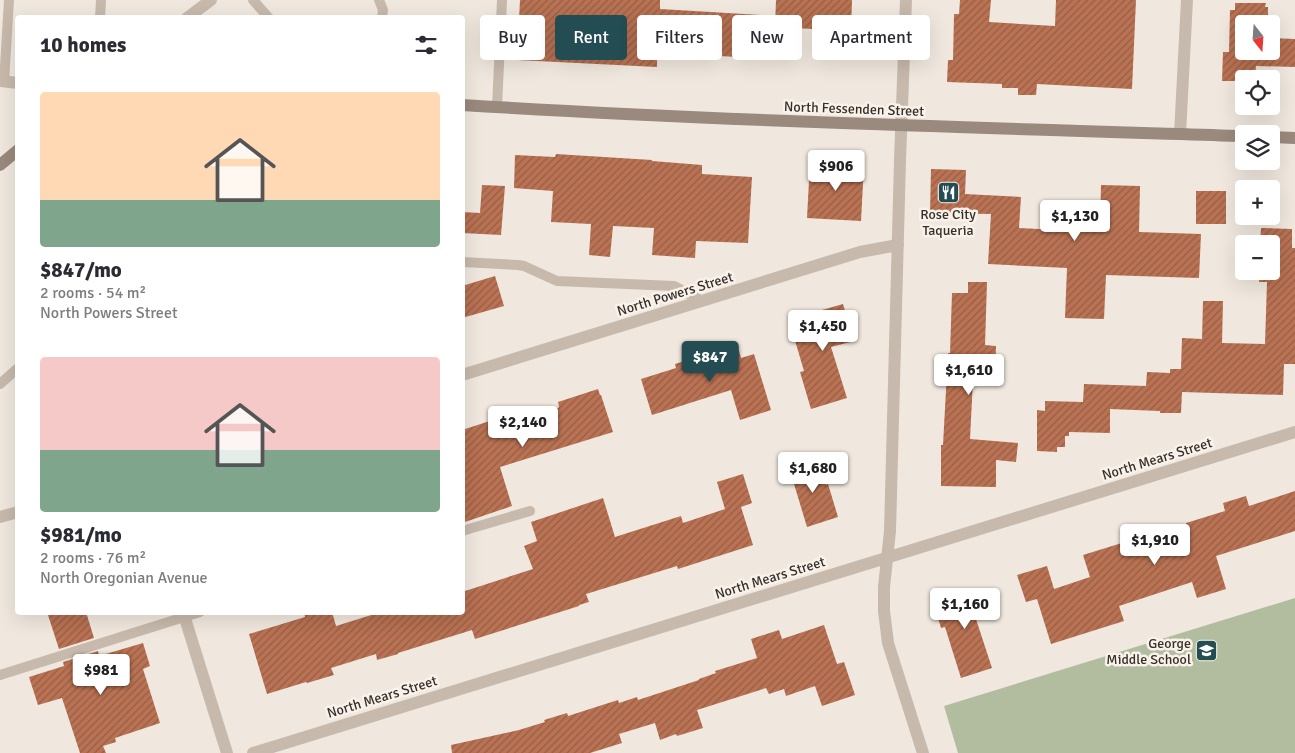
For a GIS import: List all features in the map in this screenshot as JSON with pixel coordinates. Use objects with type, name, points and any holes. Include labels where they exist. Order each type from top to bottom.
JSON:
[{"type":"main road","name":"North Fessenden Street","points":[[465,105],[590,113],[901,126],[1235,136]]},
{"type":"main road","points":[[1280,137],[1295,138]]},
{"type":"main road","points":[[0,165],[15,152]]},
{"type":"street","points":[[191,15],[211,0]]},
{"type":"street","points":[[906,0],[890,530],[884,587],[884,611],[888,642],[923,753]]},
{"type":"street","points":[[1180,134],[1187,0]]},
{"type":"street","points":[[2,82],[15,82]]},
{"type":"street","name":"North Powers Street","points":[[465,374],[860,252],[898,245]]},
{"type":"street","name":"North Mears Street","points":[[253,753],[1295,432]]},
{"type":"street","points":[[0,517],[15,513]]},
{"type":"street","points":[[184,615],[227,753]]},
{"type":"lane","points":[[2,82],[9,0]]},
{"type":"lane","points":[[100,15],[101,0]]},
{"type":"lane","points":[[252,0],[266,15]]},
{"type":"lane","points":[[379,0],[383,10],[382,15]]},
{"type":"lane","points":[[497,107],[502,0]]},
{"type":"lane","points":[[465,262],[524,266],[557,281],[674,286],[702,301]]},
{"type":"lane","points":[[0,384],[15,371]]},
{"type":"lane","points":[[465,530],[530,510]]},
{"type":"lane","points":[[0,674],[184,615]]},
{"type":"green space","name":"George Middle School","points":[[1295,598],[1295,753],[958,753],[944,706]]},
{"type":"building","points":[[520,0],[660,0],[660,9],[761,15],[732,15],[732,57],[722,56],[722,15],[637,15],[637,60],[657,60],[657,67],[517,60],[545,60],[545,15],[519,15]]},
{"type":"building","points":[[776,0],[852,0],[852,15],[812,15],[812,29],[802,28],[802,15],[775,15]]},
{"type":"building","points":[[960,0],[991,0],[989,22],[1055,26],[1056,0],[1136,0],[1132,89],[1037,84],[1036,95],[1018,95],[1018,88],[1002,88],[1002,84],[947,82],[948,60],[953,60],[954,14],[959,14]]},
{"type":"building","points":[[1235,3],[1266,3],[1265,7],[1268,7],[1268,15],[1235,15],[1235,60],[1280,60],[1280,38],[1295,39],[1295,67],[1256,66],[1256,70],[1235,70],[1235,81],[1222,81],[1223,52],[1229,52],[1230,10],[1235,10]]},
{"type":"building","points":[[556,154],[702,165],[702,174],[752,177],[748,243],[696,241],[695,258],[652,255],[654,228],[613,226],[610,257],[589,255],[591,224],[551,222],[553,191],[514,188],[515,155],[555,157]]},
{"type":"building","points":[[810,162],[864,165],[861,221],[807,218]]},
{"type":"building","points":[[931,169],[966,170],[965,194],[1021,197],[1019,228],[1100,232],[1101,185],[1140,186],[1139,232],[1201,234],[1199,278],[1106,275],[1104,319],[1065,318],[1067,268],[988,264],[991,214],[930,213]]},
{"type":"building","points":[[482,185],[505,186],[501,235],[465,233],[465,212],[480,213]]},
{"type":"building","points":[[1196,191],[1226,191],[1226,224],[1196,224]]},
{"type":"building","points":[[1261,228],[1292,229],[1292,248],[1295,248],[1295,364],[1284,364],[1283,395],[1182,392],[1181,413],[1110,409],[1110,433],[1069,432],[1069,436],[1065,436],[1065,447],[1057,447],[1057,452],[1037,451],[1037,410],[1045,411],[1045,401],[1083,402],[1084,384],[1146,386],[1147,372],[1170,373],[1170,369],[1181,369],[1182,338],[1202,339],[1203,301],[1223,301],[1222,343],[1265,344],[1267,282],[1259,282],[1259,280],[1280,280],[1280,235],[1261,235]]},
{"type":"building","points":[[495,276],[504,306],[465,317],[465,285]]},
{"type":"building","points":[[968,282],[987,282],[985,345],[996,346],[995,381],[973,380],[970,439],[1018,443],[1016,462],[996,460],[996,487],[941,486],[941,445],[943,445],[948,353],[950,353],[952,293],[968,293]]},
{"type":"building","points":[[843,304],[846,314],[852,312],[857,329],[851,331],[854,341],[831,347],[847,398],[811,409],[800,372],[804,371],[791,327],[796,326],[794,318]]},
{"type":"building","points":[[737,343],[741,358],[754,354],[771,410],[740,420],[731,390],[652,415],[641,379],[676,368],[675,364]]},
{"type":"building","points":[[598,389],[613,432],[500,467],[512,506],[465,522],[465,429],[493,420],[495,428],[558,408],[558,402]]},
{"type":"building","points":[[808,458],[813,474],[822,471],[838,517],[807,527],[788,464]]},
{"type":"building","points":[[743,474],[752,503],[741,507],[753,545],[678,569],[677,566],[586,594],[589,602],[475,639],[472,630],[377,660],[376,654],[331,668],[334,675],[267,694],[249,634],[305,617],[305,615],[333,615],[336,626],[371,615],[465,615],[465,591],[533,569],[524,546],[537,541],[531,522],[603,498],[615,537],[681,516],[683,523],[725,509],[717,482]]},
{"type":"building","points":[[1295,491],[1295,531],[1216,556],[1226,589],[1197,598],[1192,582],[1119,606],[1124,621],[1051,644],[1037,599],[1026,602],[1017,575],[1047,566],[1054,589],[1090,577],[1083,555],[1125,542],[1124,539],[1150,531],[1152,537],[1187,526],[1186,523],[1225,511],[1223,503],[1246,496],[1249,506]]},
{"type":"building","points":[[981,588],[987,610],[974,613],[992,668],[961,678],[945,627],[941,628],[933,601]]},
{"type":"building","points":[[48,615],[87,615],[94,638],[59,649]]},
{"type":"building","points":[[824,625],[837,664],[844,662],[855,695],[822,706],[815,686],[786,696],[784,689],[769,694],[766,688],[697,710],[703,728],[660,740],[655,723],[619,734],[622,743],[590,753],[452,753],[451,745],[519,730],[567,713],[568,716],[618,700],[619,703],[637,697],[638,700],[699,680],[716,673],[715,671],[757,658],[751,639],[779,630],[782,639]]},
{"type":"building","points":[[143,643],[150,666],[143,669],[160,723],[115,738],[116,742],[103,746],[106,753],[80,753],[62,698],[38,705],[29,677],[64,666],[63,662],[98,651],[99,656]]},
{"type":"place","name":"Rose City Taqueria","points":[[948,192]]},
{"type":"place","name":"George Middle School","points":[[1207,651]]}]
